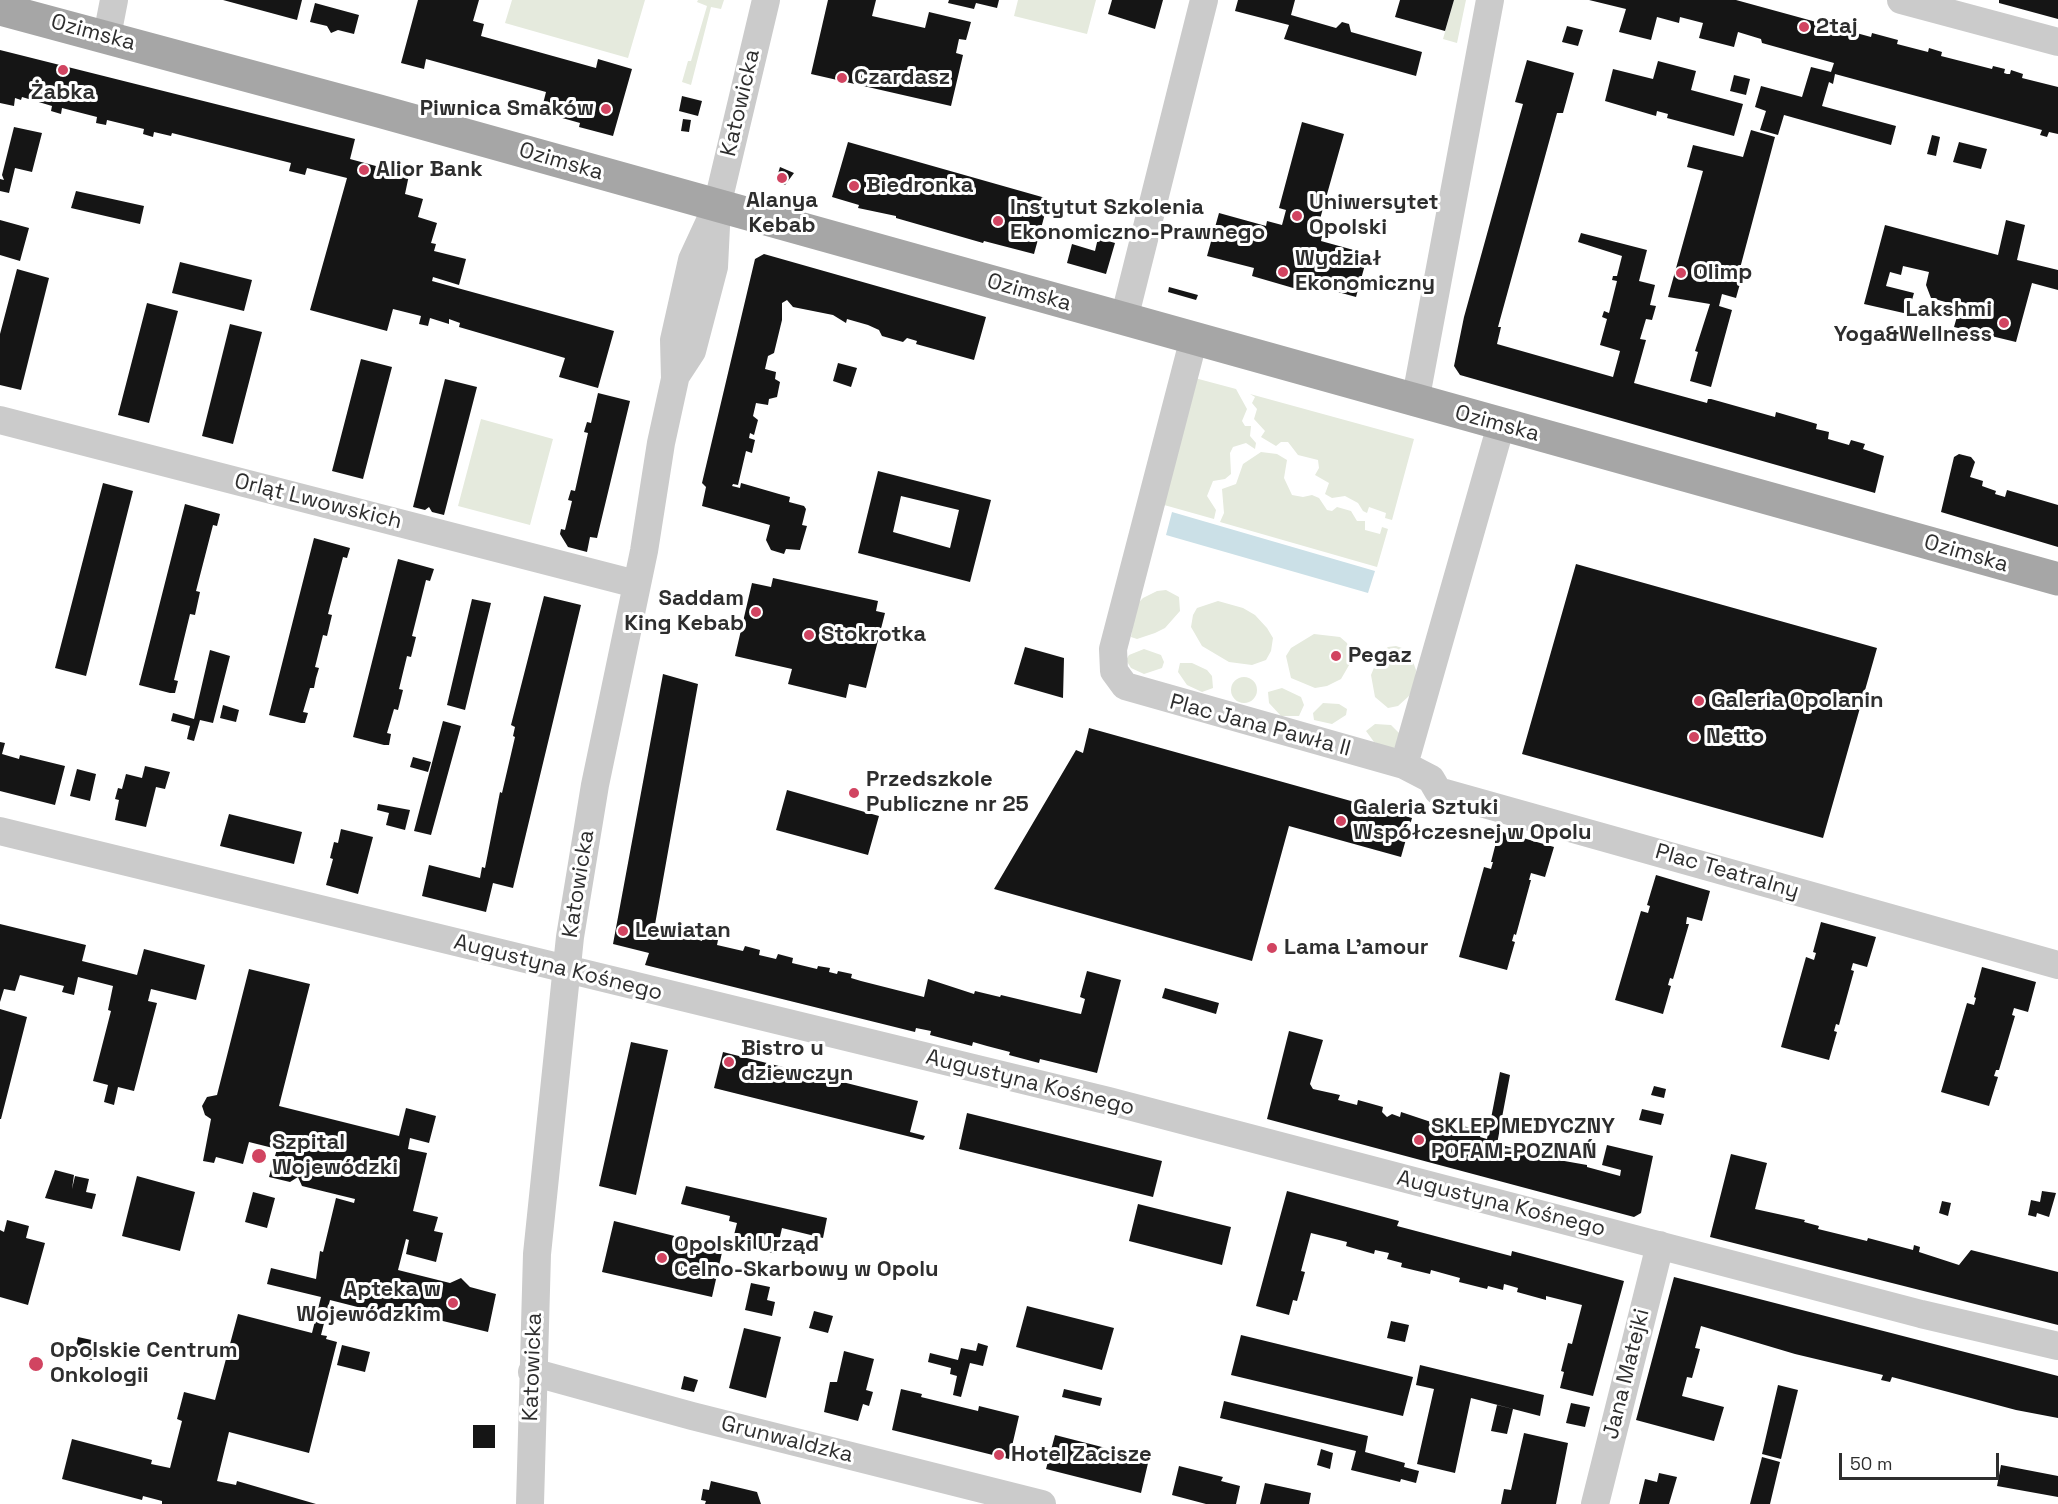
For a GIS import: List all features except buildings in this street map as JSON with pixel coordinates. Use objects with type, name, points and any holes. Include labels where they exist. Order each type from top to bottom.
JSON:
[{"type":"main road","name":"Ozimska","points":[[0,9],[107,36],[1194,338],[1415,402],[2058,579]]},
{"type":"street","points":[[107,36],[114,0]]},
{"type":"street","name":"Katowicka","points":[[530,1504],[532,1372],[541,1203],[566,971],[596,784],[647,538],[661,443],[675,379],[692,351],[714,267],[717,206],[766,0]]},
{"type":"street","points":[[1124,319],[1204,0]]},
{"type":"street","points":[[1415,402],[1490,0]]},
{"type":"street","points":[[1901,0],[2058,42]]},
{"type":"street","name":"Plac Jana Pawła II","points":[[1194,338],[1126,597],[1112,661],[1118,678],[1125,686],[1404,765]]},
{"type":"street","name":"Orląt Lwowskich","points":[[0,420],[636,584]]},
{"type":"street","points":[[1404,765],[1501,425]]},
{"type":"street","name":"Plac Teatralny","points":[[1404,765],[1431,779],[1438,791],[2058,965]]},
{"type":"street","name":"Augustyna Kośnego","points":[[0,831],[566,971],[1109,1101],[1922,1314],[2058,1346]]},
{"type":"street","name":"Jana Matejki","points":[[1595,1504],[1660,1245]]},
{"type":"street","name":"Grunwaldzka","points":[[532,1372],[692,1416],[1042,1504]]},
{"type":"shaded area","points":[[512,0],[645,0],[628,58],[505,23]]},
{"type":"shaded area","points":[[698,0],[724,0],[721,9],[711,7],[691,85],[682,82],[688,61],[691,61],[707,6],[697,2]]},
{"type":"shaded area","points":[[1018,0],[1096,0],[1087,34],[1014,16]]},
{"type":"shaded area","points":[[1454,0],[1466,0],[1457,43],[1443,39]]},
{"type":"shaded area","points":[[1191,377],[1236,389],[1247,409],[1242,421],[1245,426],[1251,426],[1250,436],[1256,443],[1255,449],[1246,443],[1233,447],[1230,453],[1231,474],[1225,479],[1213,481],[1207,496],[1216,510],[1214,519],[1157,503]]},
{"type":"shaded area","points":[[1250,394],[1414,439],[1392,520],[1385,518],[1386,513],[1369,507],[1367,513],[1363,511],[1358,503],[1345,496],[1332,498],[1325,494],[1329,483],[1315,475],[1319,468],[1318,460],[1298,455],[1288,442],[1281,442],[1276,446],[1261,437],[1265,431],[1254,419],[1257,409],[1252,403],[1255,397]]},
{"type":"shaded area","points":[[481,419],[553,439],[530,525],[458,506]]},
{"type":"shaded area","points":[[1261,452],[1277,454],[1287,460],[1284,478],[1292,495],[1303,497],[1312,495],[1319,498],[1327,510],[1332,511],[1337,507],[1351,511],[1357,521],[1365,521],[1365,530],[1380,534],[1382,527],[1388,529],[1377,567],[1220,522],[1224,513],[1222,489],[1236,484],[1243,464]]},
{"type":"shaded area","points":[[1166,590],[1179,597],[1180,611],[1165,628],[1137,639],[1131,637],[1136,605],[1143,598],[1157,591]]},
{"type":"shaded area","points":[[1218,601],[1243,608],[1255,615],[1267,628],[1273,638],[1271,651],[1266,660],[1252,665],[1229,662],[1202,646],[1191,627],[1193,615],[1197,608]]},
{"type":"shaded area","points":[[1314,634],[1340,637],[1347,643],[1352,660],[1341,679],[1327,686],[1315,688],[1291,678],[1286,656],[1291,648]]},
{"type":"shaded area","points":[[1388,647],[1402,648],[1412,659],[1416,670],[1415,684],[1409,696],[1398,706],[1388,708],[1375,697],[1371,675],[1380,653]]},
{"type":"shaded area","points":[[1144,649],[1161,655],[1164,662],[1162,668],[1144,674],[1131,668],[1126,660],[1129,655]]},
{"type":"shaded area","points":[[1180,663],[1192,663],[1207,670],[1212,676],[1213,688],[1202,692],[1187,685],[1178,672]]},
{"type":"shaded area","points":[[1244,677],[1253,681],[1257,690],[1253,699],[1244,703],[1235,699],[1231,690],[1235,681]]},
{"type":"shaded area","points":[[1282,688],[1301,697],[1304,705],[1299,716],[1281,716],[1269,703],[1268,692]]},
{"type":"shaded area","points":[[1323,703],[1339,704],[1347,709],[1346,715],[1332,724],[1314,720],[1313,713]]},
{"type":"shaded area","points":[[1375,724],[1391,725],[1399,733],[1401,744],[1392,749],[1374,742],[1366,731]]},
{"type":"water","points":[[1172,512],[1375,571],[1368,593],[1166,535]]},
{"type":"place","name":"2taj","points":[[1804,27]]},
{"type":"place","name":"Żabka","points":[[63,70]]},
{"type":"place","name":"Czardasz","points":[[842,78]]},
{"type":"place","name":"Piwnica Smaków","points":[[606,109]]},
{"type":"place","name":"Alior Bank","points":[[364,170]]},
{"type":"place","name":"Alanya Kebab","points":[[782,178]]},
{"type":"place","name":"Biedronka","points":[[854,186]]},
{"type":"place","name":"Uniwersytet Opolski","points":[[1297,216]]},
{"type":"place","name":"Instytut Szkolenia Ekonomiczno-Prawnego","points":[[998,221]]},
{"type":"place","name":"Wydział Ekonomiczny","points":[[1283,272]]},
{"type":"place","name":"Olimp","points":[[1681,273]]},
{"type":"place","name":"Lakshmi Yoga&Wellness","points":[[2004,323]]},
{"type":"place","name":"Saddam King Kebab","points":[[756,612]]},
{"type":"place","name":"Stokrotka","points":[[809,635]]},
{"type":"place","name":"Pegaz","points":[[1336,656]]},
{"type":"place","name":"Galeria Opolanin","points":[[1699,701]]},
{"type":"place","name":"Netto","points":[[1694,737]]},
{"type":"place","name":"Przedszkole Publiczne nr 25","points":[[854,793]]},
{"type":"place","name":"Galeria Sztuki Współczesnej w Opolu","points":[[1341,821]]},
{"type":"place","name":"Lewiatan","points":[[623,931]]},
{"type":"place","name":"Lama L’amour","points":[[1272,948]]},
{"type":"place","name":"Bistro u dziewczyn","points":[[729,1062]]},
{"type":"place","name":"SKLEP MEDYCZNY POFAM-POZNAŃ","points":[[1419,1140]]},
{"type":"place","name":"Szpital Wojewódzki","points":[[259,1156]]},
{"type":"place","name":"Opolski Urząd Celno-Skarbowy w Opolu","points":[[662,1258]]},
{"type":"place","name":"Apteka w Wojewódzkim","points":[[453,1303]]},
{"type":"place","name":"Opolskie Centrum Onkologii","points":[[36,1364]]},
{"type":"place","name":"Hotel Zacisze","points":[[999,1455]]}]
